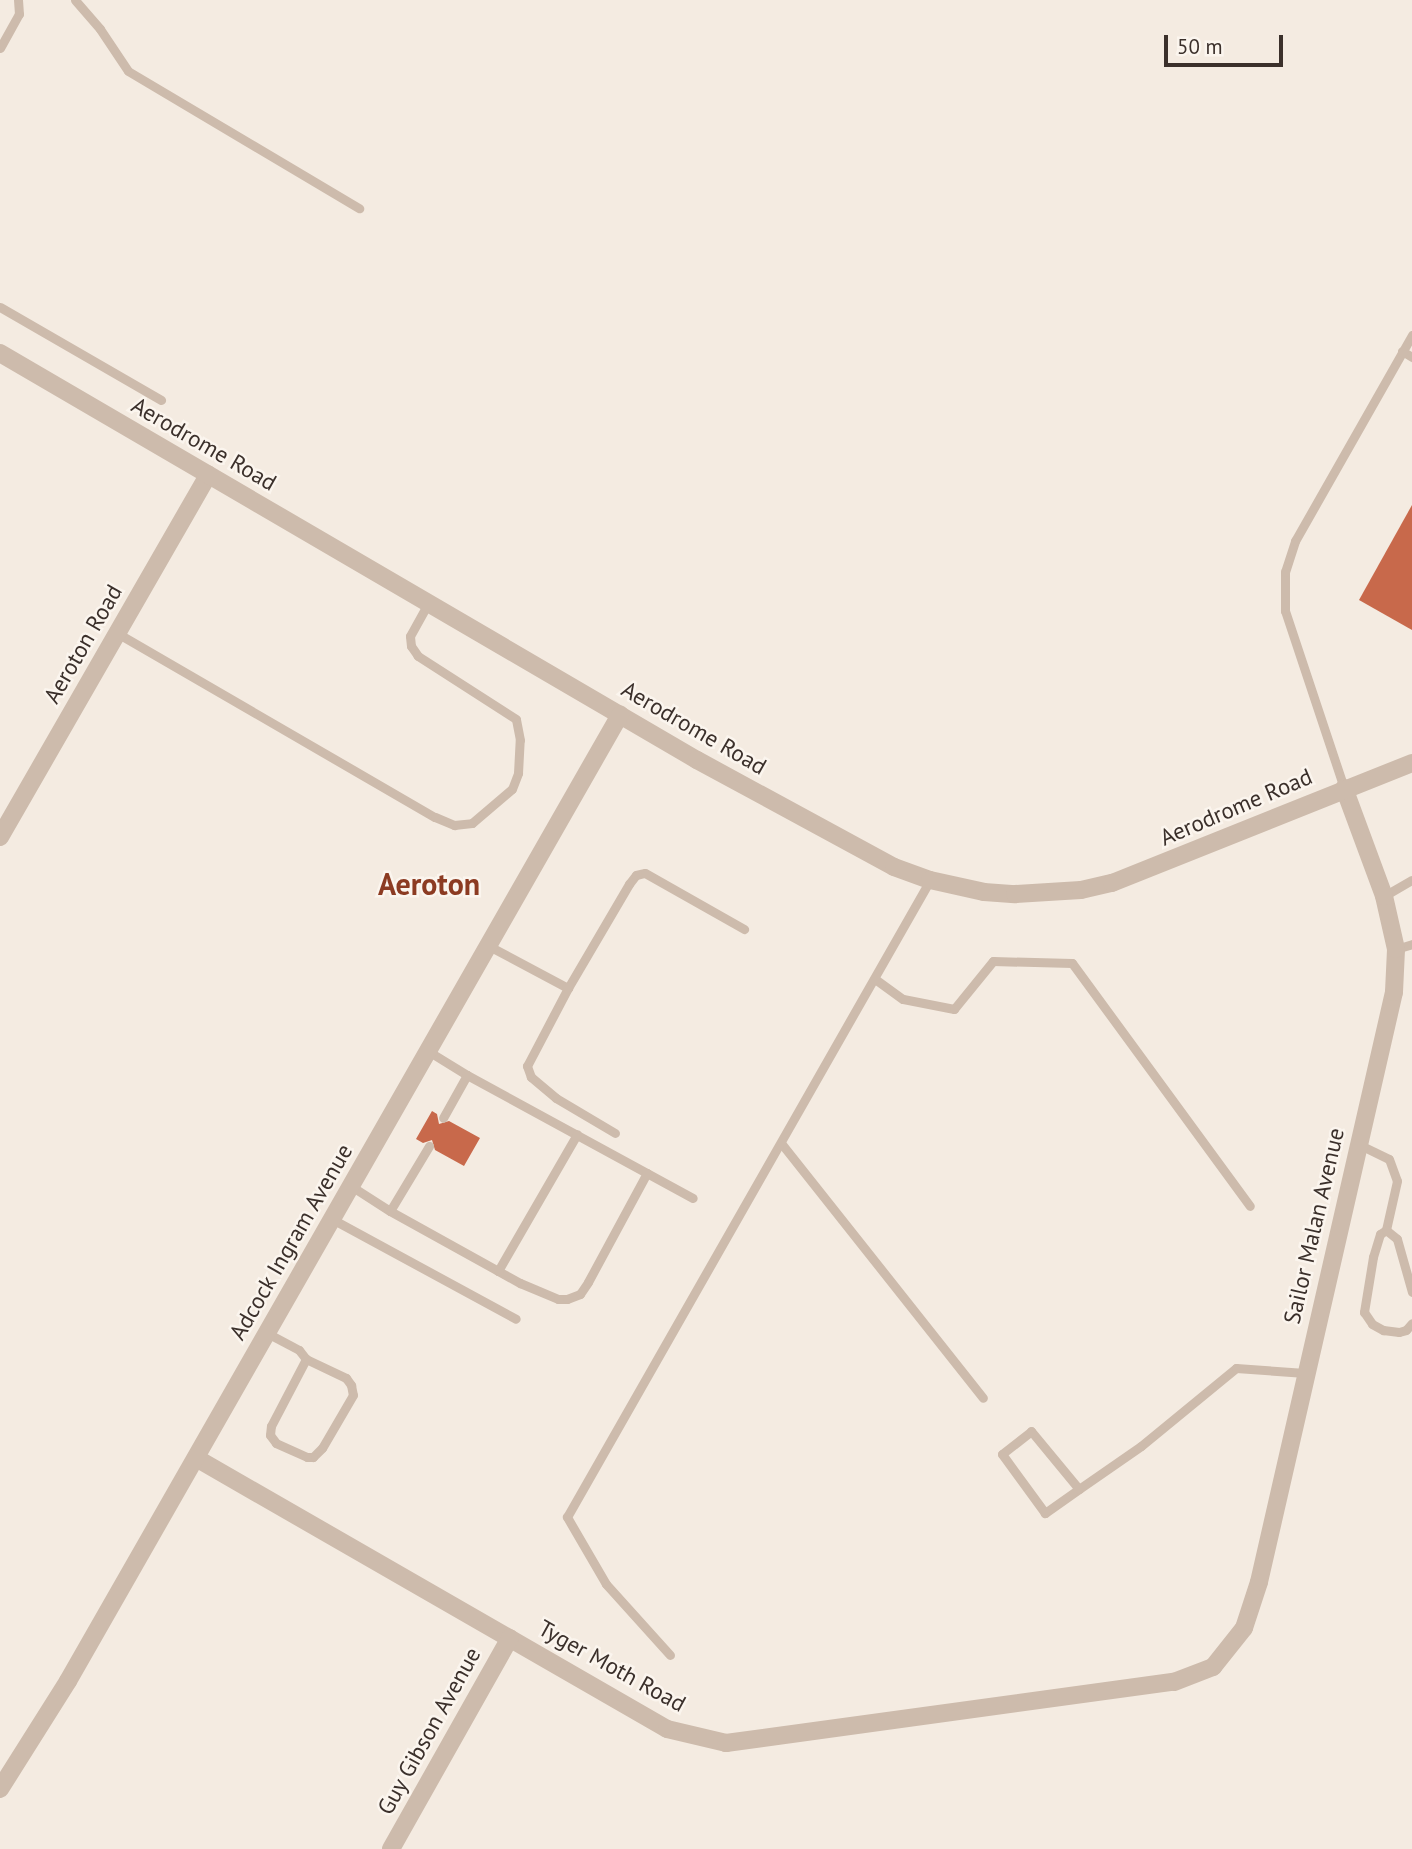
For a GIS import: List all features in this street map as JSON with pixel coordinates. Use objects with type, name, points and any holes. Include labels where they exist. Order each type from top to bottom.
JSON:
[{"type":"street","name":"Aerodrome Road","points":[[0,353],[620,715],[850,844],[894,867],[930,880],[984,892],[1015,894],[1081,890],[1136,875],[1344,788],[1412,764]]},
{"type":"street","name":"Aeroton Road","points":[[0,837],[208,475]]},
{"type":"street","name":"Adcock Ingram Avenue","points":[[0,1790],[36,1735],[196,1458],[620,715]]},
{"type":"street","name":"Sailor Malan Avenue","points":[[1213,1667],[1244,1628],[1259,1582],[1404,946],[1344,788]]},
{"type":"street","name":"Tyger Moth Road","points":[[196,1458],[667,1729],[726,1743],[1174,1682],[1213,1667]]},
{"type":"street","name":"Guy Gibson Avenue","points":[[391,1849],[510,1637]]},
{"type":"lane","points":[[0,48],[19,13],[18,0]]},
{"type":"lane","points":[[75,0],[100,29],[128,71],[359,208]]},
{"type":"lane","points":[[0,307],[161,400]]},
{"type":"lane","points":[[1344,788],[1285,611],[1285,572],[1295,541],[1412,335]]},
{"type":"lane","points":[[1402,351],[1412,357]]},
{"type":"lane","points":[[117,634],[435,817],[454,825],[472,822],[512,789],[518,773],[520,740],[516,719],[418,656],[411,646],[410,636],[428,603]]},
{"type":"lane","points":[[615,1133],[556,1098],[537,1083],[528,1071],[530,1062],[568,988],[629,884],[641,872],[744,929]]},
{"type":"lane","points":[[670,1655],[606,1584],[567,1517],[930,880]]},
{"type":"lane","points":[[1384,896],[1412,880]]},
{"type":"lane","points":[[487,945],[568,988]]},
{"type":"lane","points":[[875,979],[903,999],[954,1009],[993,961],[1072,963],[1250,1206]]},
{"type":"lane","points":[[428,1051],[693,1198]]},
{"type":"lane","points":[[443,1118],[467,1075]]},
{"type":"lane","points":[[498,1271],[577,1134]]},
{"type":"lane","points":[[781,1143],[983,1398]]},
{"type":"lane","points":[[1358,1144],[1381,1153],[1389,1160],[1396,1174],[1396,1189],[1387,1230],[1377,1239],[1364,1312],[1372,1324],[1383,1330],[1399,1332],[1412,1323]]},
{"type":"lane","points":[[390,1211],[429,1146]]},
{"type":"lane","points":[[351,1186],[390,1211],[498,1271],[558,1299],[575,1297],[588,1282],[647,1173]]},
{"type":"lane","points":[[332,1219],[516,1319]]},
{"type":"lane","points":[[1387,1230],[1397,1239],[1412,1292]]},
{"type":"lane","points":[[267,1333],[299,1350],[306,1359],[346,1378],[353,1395],[313,1457],[307,1457],[276,1443],[270,1435],[271,1426],[306,1359]]},
{"type":"lane","points":[[1079,1489],[1031,1431],[1002,1454],[1045,1513],[1141,1446],[1236,1368],[1305,1373]]},
{"type":"building","points":[[1412,505],[1412,630],[1359,600]]},
{"type":"building","points":[[432,1111],[437,1114],[439,1124],[449,1121],[480,1138],[464,1166],[435,1150],[432,1140],[423,1143],[416,1139]]},
{"type":"district","name":"Aeroton","points":[[429,884]]}]
